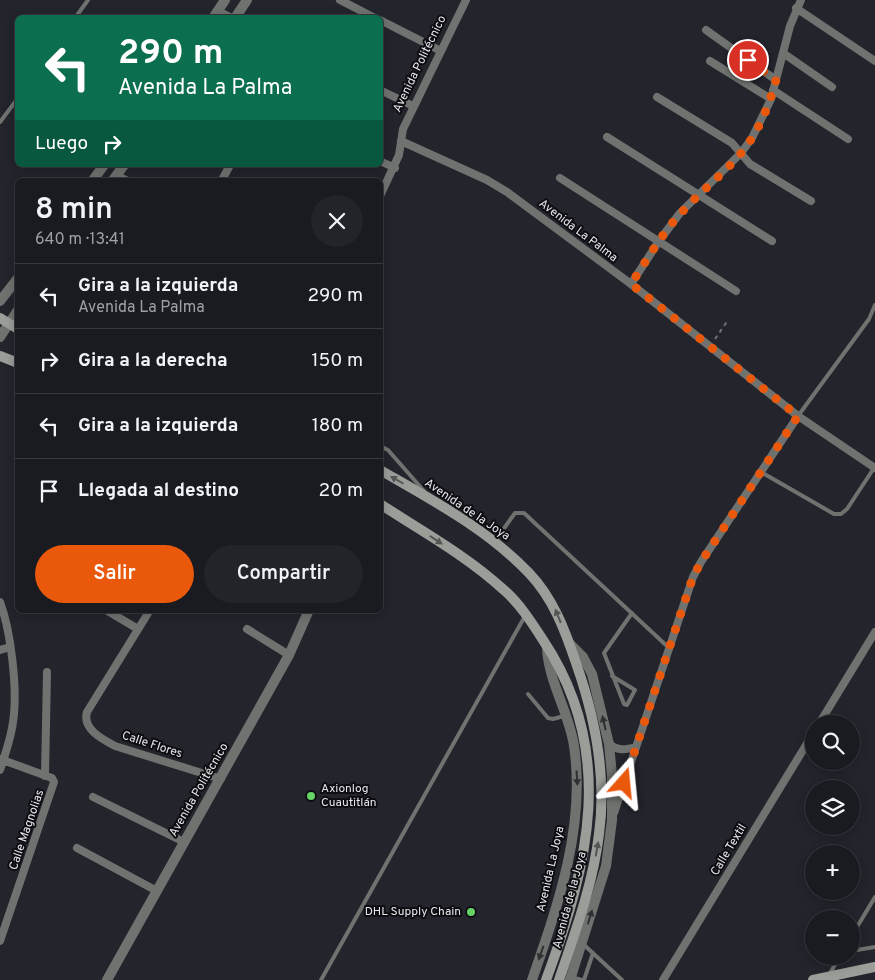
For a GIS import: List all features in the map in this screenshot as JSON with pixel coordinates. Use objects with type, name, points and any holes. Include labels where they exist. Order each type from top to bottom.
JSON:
[{"type":"main road","points":[[4,321],[15,327]]},
{"type":"main road","points":[[0,356],[15,362]]},
{"type":"main road","name":"Avenida de la Joya","points":[[383,472],[432,500],[495,541],[530,574],[555,609],[569,643],[587,695],[600,771],[602,803],[594,865],[559,980]]},
{"type":"main road","name":"Avenida de la Joya","points":[[383,506],[474,565],[505,591],[526,614],[547,646],[562,670],[572,694],[584,736],[588,762],[590,790],[589,821],[584,854],[561,941],[546,980]]},
{"type":"main road","points":[[813,980],[875,967]]},
{"type":"street","points":[[216,14],[225,0]]},
{"type":"street","points":[[236,15],[247,0]]},
{"type":"street","points":[[340,0],[369,15]]},
{"type":"street","name":"Avenida Politécnico","points":[[383,190],[395,168],[399,155],[402,129],[466,0]]},
{"type":"street","points":[[631,284],[680,213],[741,153],[761,122],[771,99],[782,53],[796,8],[801,0]]},
{"type":"street","points":[[796,8],[875,61]]},
{"type":"street","points":[[383,22],[441,51]]},
{"type":"street","points":[[706,30],[776,80]]},
{"type":"street","points":[[782,53],[832,87]]},
{"type":"street","points":[[710,61],[771,99]]},
{"type":"street","points":[[773,90],[848,138]]},
{"type":"street","points":[[383,91],[413,106]]},
{"type":"street","points":[[657,97],[732,143],[750,164],[812,201]]},
{"type":"street","points":[[607,137],[772,241]]},
{"type":"street","name":"Avenida La Palma","points":[[401,141],[487,180],[507,192],[631,284],[798,416],[874,468]]},
{"type":"street","points":[[383,162],[395,168]]},
{"type":"street","points":[[94,178],[103,167]]},
{"type":"street","points":[[560,178],[736,291]]},
{"type":"street","points":[[0,301],[15,282]]},
{"type":"street","points":[[0,337],[4,321],[15,312]]},
{"type":"street","points":[[612,820],[693,577],[798,416]]},
{"type":"street","points":[[0,602],[10,647],[15,705],[13,723],[0,770]]},
{"type":"street","points":[[111,613],[138,629],[148,613]]},
{"type":"street","name":"Avenida Politécnico","points":[[107,980],[289,655],[308,613]]},
{"type":"street","name":"Calle Flores","points":[[138,629],[87,712],[85,719],[87,726],[115,746],[220,779]]},
{"type":"street","points":[[247,629],[289,655]]},
{"type":"street","points":[[824,715],[875,632]]},
{"type":"street","points":[[569,643],[583,657],[592,674],[609,744],[612,775],[612,820],[606,866],[583,944],[577,979]]},
{"type":"street","name":"Avenida La Joya","points":[[532,980],[549,931],[573,842],[578,793],[574,745],[548,662],[547,646]]},
{"type":"street","points":[[0,650],[10,647]]},
{"type":"street","points":[[2,759],[45,776],[47,672]]},
{"type":"street","points":[[609,744],[622,750],[636,747]]},
{"type":"street","name":"Calle Textil","points":[[663,980],[805,747]]},
{"type":"street","name":"Calle Magnolias","points":[[0,941],[54,782],[52,778],[45,776]]},
{"type":"street","points":[[93,797],[184,842]]},
{"type":"street","points":[[76,848],[157,890]]},
{"type":"lane","points":[[77,15],[88,0]]},
{"type":"lane","points":[[0,122],[15,102]]},
{"type":"lane","points":[[798,416],[869,319],[875,305]]},
{"type":"lane","points":[[383,448],[388,450],[432,500]]},
{"type":"lane","points":[[761,472],[834,514],[841,514],[847,510],[874,468]]},
{"type":"lane","points":[[495,541],[515,513],[524,513],[669,647]]},
{"type":"lane","points":[[612,676],[635,690],[627,705],[624,704],[612,676],[604,652],[632,613]]},
{"type":"lane","points":[[321,980],[526,614]]},
{"type":"lane","points":[[528,694],[548,718],[553,719],[566,716]]},
{"type":"lane","points":[[860,922],[875,897]]},
{"type":"lane","points":[[583,944],[622,980]]},
{"type":"lane","points":[[860,950],[875,947]]},
{"type":"lane","points":[[577,979],[593,954]]},
{"type":"lane","points":[[828,977],[835,965]]},
{"type":"path","points":[[710,346],[728,320]]},
{"type":"place","name":"Axionlog Cuautitlán","points":[[311,796]]},
{"type":"place","name":"DHL Supply Chain","points":[[471,912]]},
{"type":"route","points":[[624,783],[693,577],[798,416],[631,284],[680,213],[741,153],[761,122],[771,99],[776,80],[748,60]]}]
